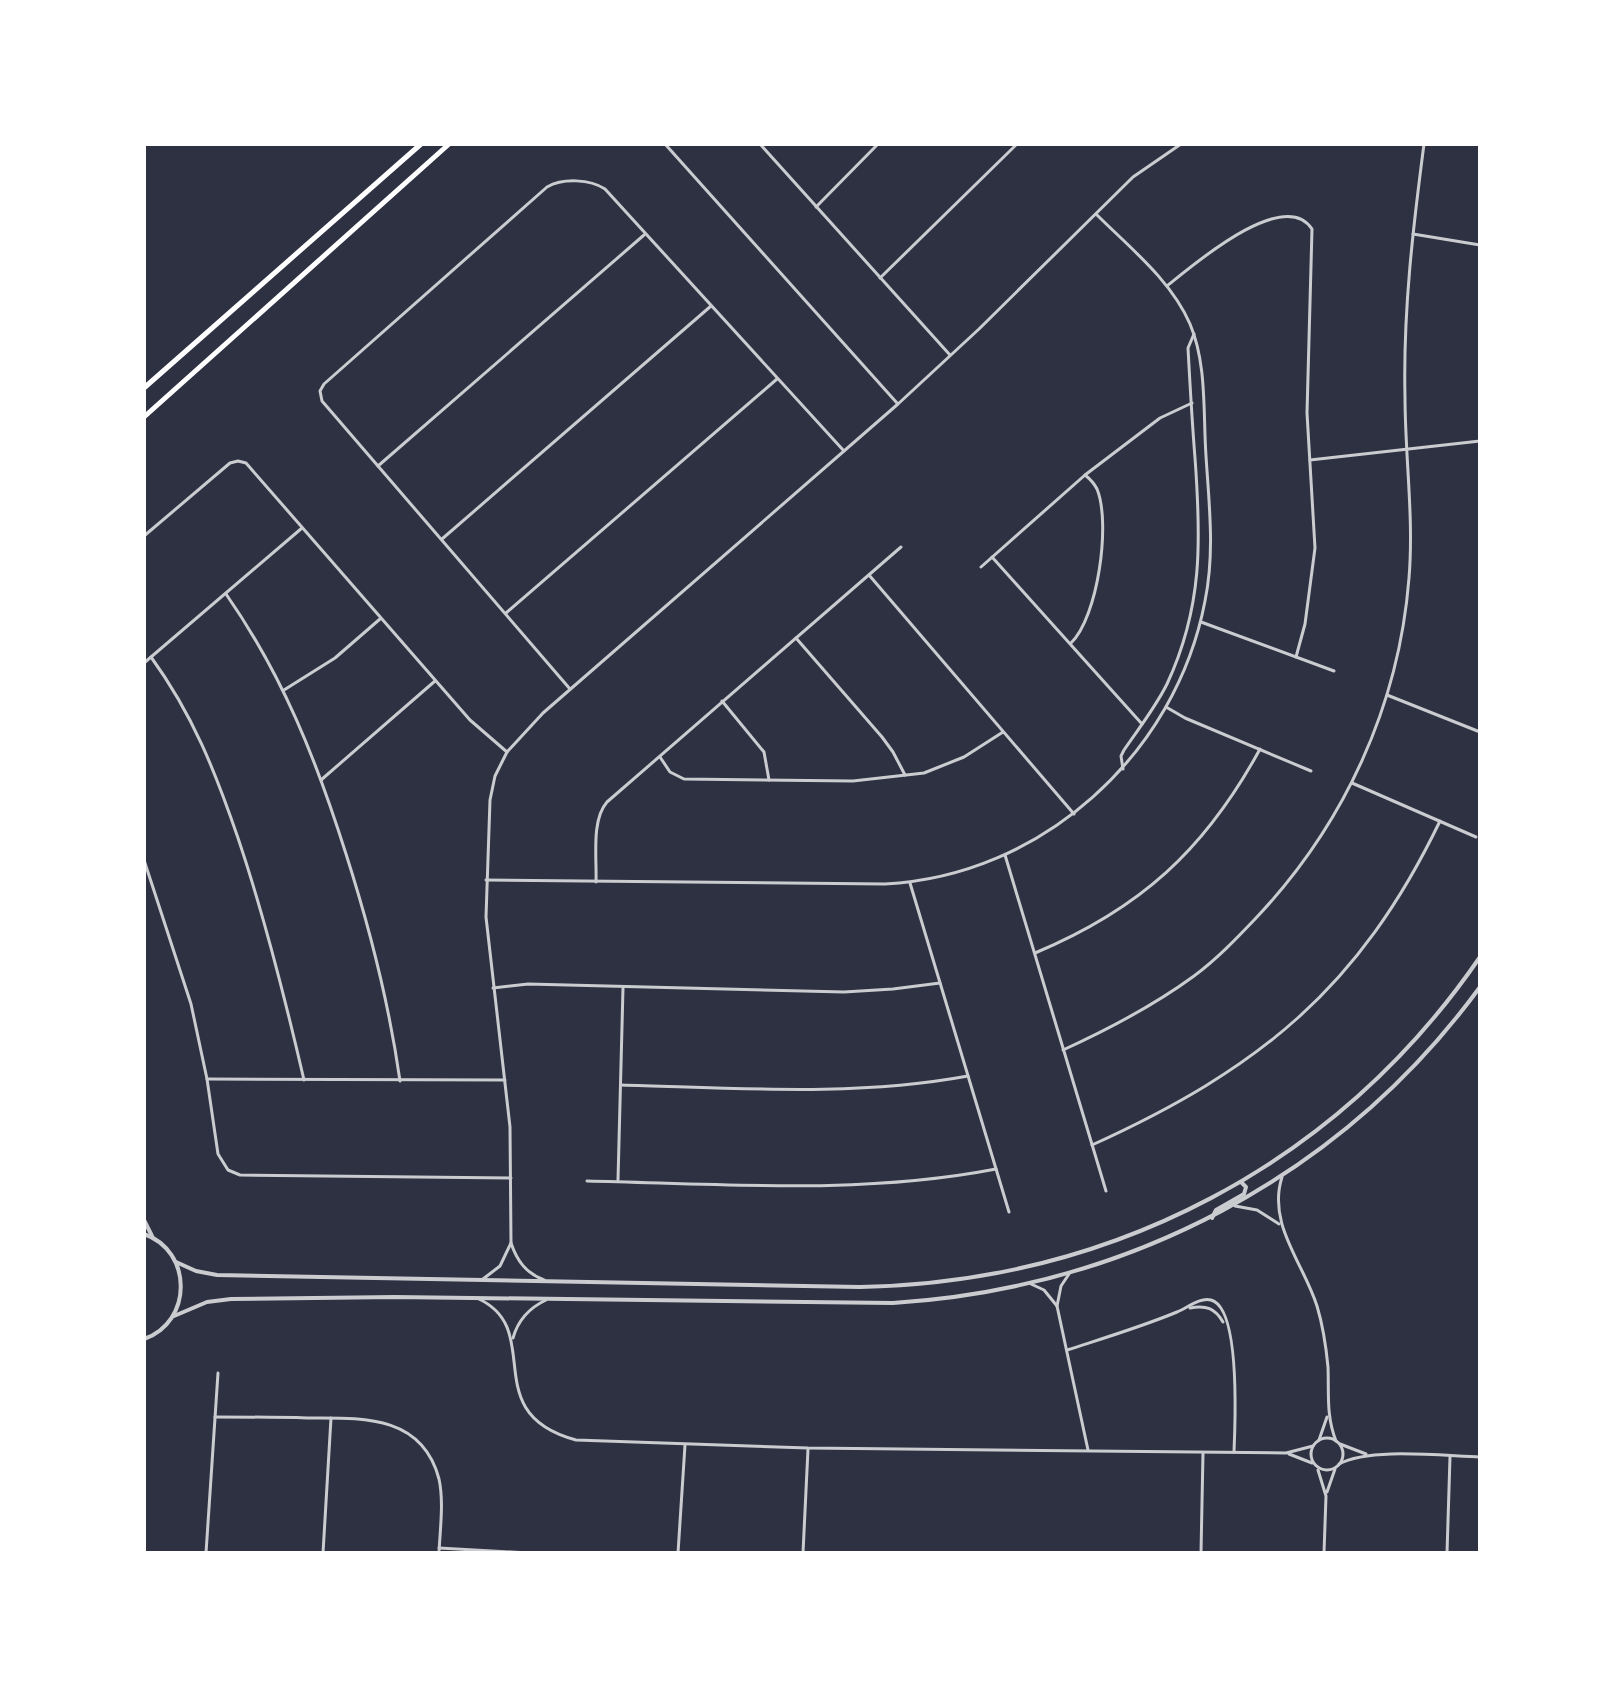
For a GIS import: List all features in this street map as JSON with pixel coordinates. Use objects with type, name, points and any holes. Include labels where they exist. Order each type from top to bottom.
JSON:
[{"type":"main road","points":[[144,388],[421,144]]},
{"type":"main road","points":[[144,417],[449,144]]},
{"type":"street","points":[[665,144],[898,404]]},
{"type":"street","points":[[760,144],[950,355]]},
{"type":"street","points":[[816,207],[878,144]]},
{"type":"street","points":[[880,278],[1017,144]]},
{"type":"street","points":[[547,1282],[521,1264],[511,1243],[505,1080],[486,917],[490,800],[495,776],[507,752],[570,689],[898,404],[1133,177],[1181,144]]},
{"type":"street","points":[[1063,1050],[1153,1003],[1219,955],[1271,902],[1323,834],[1352,783],[1379,723],[1405,617],[1409,577],[1406,297],[1424,144]]},
{"type":"street","points":[[570,689],[322,401],[322,387],[547,187],[562,182],[598,184],[845,452]]},
{"type":"street","points":[[486,880],[910,883],[938,878],[1005,855],[1037,839],[1074,814],[1123,769],[1146,740],[1186,666],[1201,622],[1209,577],[1211,531],[1201,368],[1194,334],[1167,286],[1095,214]]},
{"type":"street","points":[[1167,286],[1237,233],[1285,218],[1300,218],[1307,222],[1313,238],[1306,372],[1315,548],[1305,624],[1296,657]]},
{"type":"street","points":[[378,466],[645,234]]},
{"type":"street","points":[[1413,234],[1480,245]]},
{"type":"street","points":[[442,539],[711,306]]},
{"type":"street","points":[[1123,769],[1121,756],[1168,682],[1182,648],[1198,581],[1200,530],[1188,348],[1194,334]]},
{"type":"street","points":[[506,613],[777,379]]},
{"type":"street","points":[[981,567],[1085,475],[1160,418],[1192,403]]},
{"type":"street","points":[[1310,460],[1480,441]]},
{"type":"street","points":[[144,536],[230,463],[238,461],[249,466],[470,720],[507,752]]},
{"type":"street","points":[[1070,644],[1084,628],[1100,561],[1100,501],[1094,483],[1085,475]]},
{"type":"street","points":[[144,663],[302,528]]},
{"type":"street","points":[[596,882],[598,822],[602,807],[901,547]]},
{"type":"street","points":[[992,557],[1142,725]]},
{"type":"street","points":[[869,575],[1074,814]]},
{"type":"street","points":[[226,594],[284,690],[321,780],[375,950],[389,1010],[400,1081]]},
{"type":"street","points":[[284,690],[335,658],[380,619]]},
{"type":"street","points":[[1201,622],[1334,671]]},
{"type":"street","points":[[796,638],[882,737],[905,775]]},
{"type":"street","points":[[151,657],[179,698],[212,765],[271,939],[304,1080]]},
{"type":"street","points":[[321,780],[435,681]]},
{"type":"street","points":[[1387,695],[1479,731],[1480,723]]},
{"type":"street","points":[[722,701],[764,752],[769,780]]},
{"type":"street","points":[[1166,707],[1311,771]]},
{"type":"street","points":[[659,756],[670,772],[679,778],[853,781],[924,773],[964,757],[1003,732]]},
{"type":"street","points":[[1035,953],[1108,917],[1173,868],[1230,800],[1260,749]]},
{"type":"street","points":[[1352,783],[1476,837]]},
{"type":"street","points":[[1092,1145],[1207,1088],[1284,1033],[1334,984],[1359,954],[1418,867],[1440,821]]},
{"type":"street","points":[[1005,855],[1106,1191]]},
{"type":"street","points":[[144,860],[191,1004],[207,1079],[218,1154],[232,1173],[354,1178],[511,1178]]},
{"type":"street","points":[[910,883],[1009,1212]]},
{"type":"street","points":[[176,1262],[196,1271],[217,1275],[860,1287],[957,1281],[1046,1263],[1111,1243],[1181,1215],[1241,1182],[1312,1135],[1367,1089],[1432,1021],[1480,957]]},
{"type":"street","points":[[493,988],[528,984],[844,992],[940,983]]},
{"type":"street","points":[[174,1316],[207,1302],[231,1299],[893,1303],[977,1294],[1031,1284],[1142,1249],[1212,1218],[1282,1177],[1341,1134],[1387,1093],[1437,1041],[1480,987]]},
{"type":"street","points":[[618,1182],[623,988]]},
{"type":"street","points":[[621,1085],[849,1089],[909,1086],[968,1076]]},
{"type":"street","points":[[207,1079],[505,1080]]},
{"type":"street","points":[[587,1181],[859,1185],[928,1181],[996,1169]]},
{"type":"street","points":[[1282,1177],[1277,1202],[1281,1227],[1309,1283],[1322,1324],[1327,1353],[1328,1413],[1343,1452],[1326,1496]]},
{"type":"street","points":[[1212,1218],[1216,1210],[1244,1194],[1246,1187],[1241,1182]]},
{"type":"street","points":[[1235,1206],[1250,1207],[1264,1213],[1281,1227]]},
{"type":"street","points":[[144,1220],[152,1236]]},
{"type":"street","points":[[144,1234],[164,1245],[176,1262],[180,1272],[181,1294],[174,1316],[167,1325],[146,1339],[144,1346]]},
{"type":"street","points":[[479,1281],[500,1266],[511,1243]]},
{"type":"street","points":[[1057,1306],[1061,1286],[1069,1274]]},
{"type":"street","points":[[1031,1284],[1049,1295],[1057,1306],[1088,1450]]},
{"type":"street","points":[[479,1299],[489,1303],[505,1320],[512,1342],[518,1393],[532,1415],[564,1437],[589,1442],[808,1448],[1286,1453],[1313,1446]]},
{"type":"street","points":[[512,1342],[520,1320],[537,1304],[547,1300]]},
{"type":"street","points":[[1067,1350],[1204,1300],[1214,1301],[1222,1309],[1235,1375],[1234,1452]]},
{"type":"street","points":[[1186,1308],[1211,1308],[1226,1326]]},
{"type":"street","points":[[206,1553],[218,1373]]},
{"type":"street","points":[[1324,1553],[1326,1496],[1323,1481],[1311,1456],[1328,1413]]},
{"type":"street","points":[[215,1417],[384,1421],[410,1434],[435,1468],[439,1482],[439,1551],[528,1553]]},
{"type":"street","points":[[323,1553],[331,1418]]},
{"type":"street","points":[[1318,1440],[1327,1438],[1369,1455],[1480,1457]]},
{"type":"street","points":[[678,1553],[685,1444]]},
{"type":"street","points":[[803,1553],[808,1448]]},
{"type":"street","points":[[1201,1553],[1203,1452]]},
{"type":"street","points":[[1286,1453],[1328,1470],[1369,1455]]},
{"type":"street","points":[[1447,1553],[1450,1457]]}]
